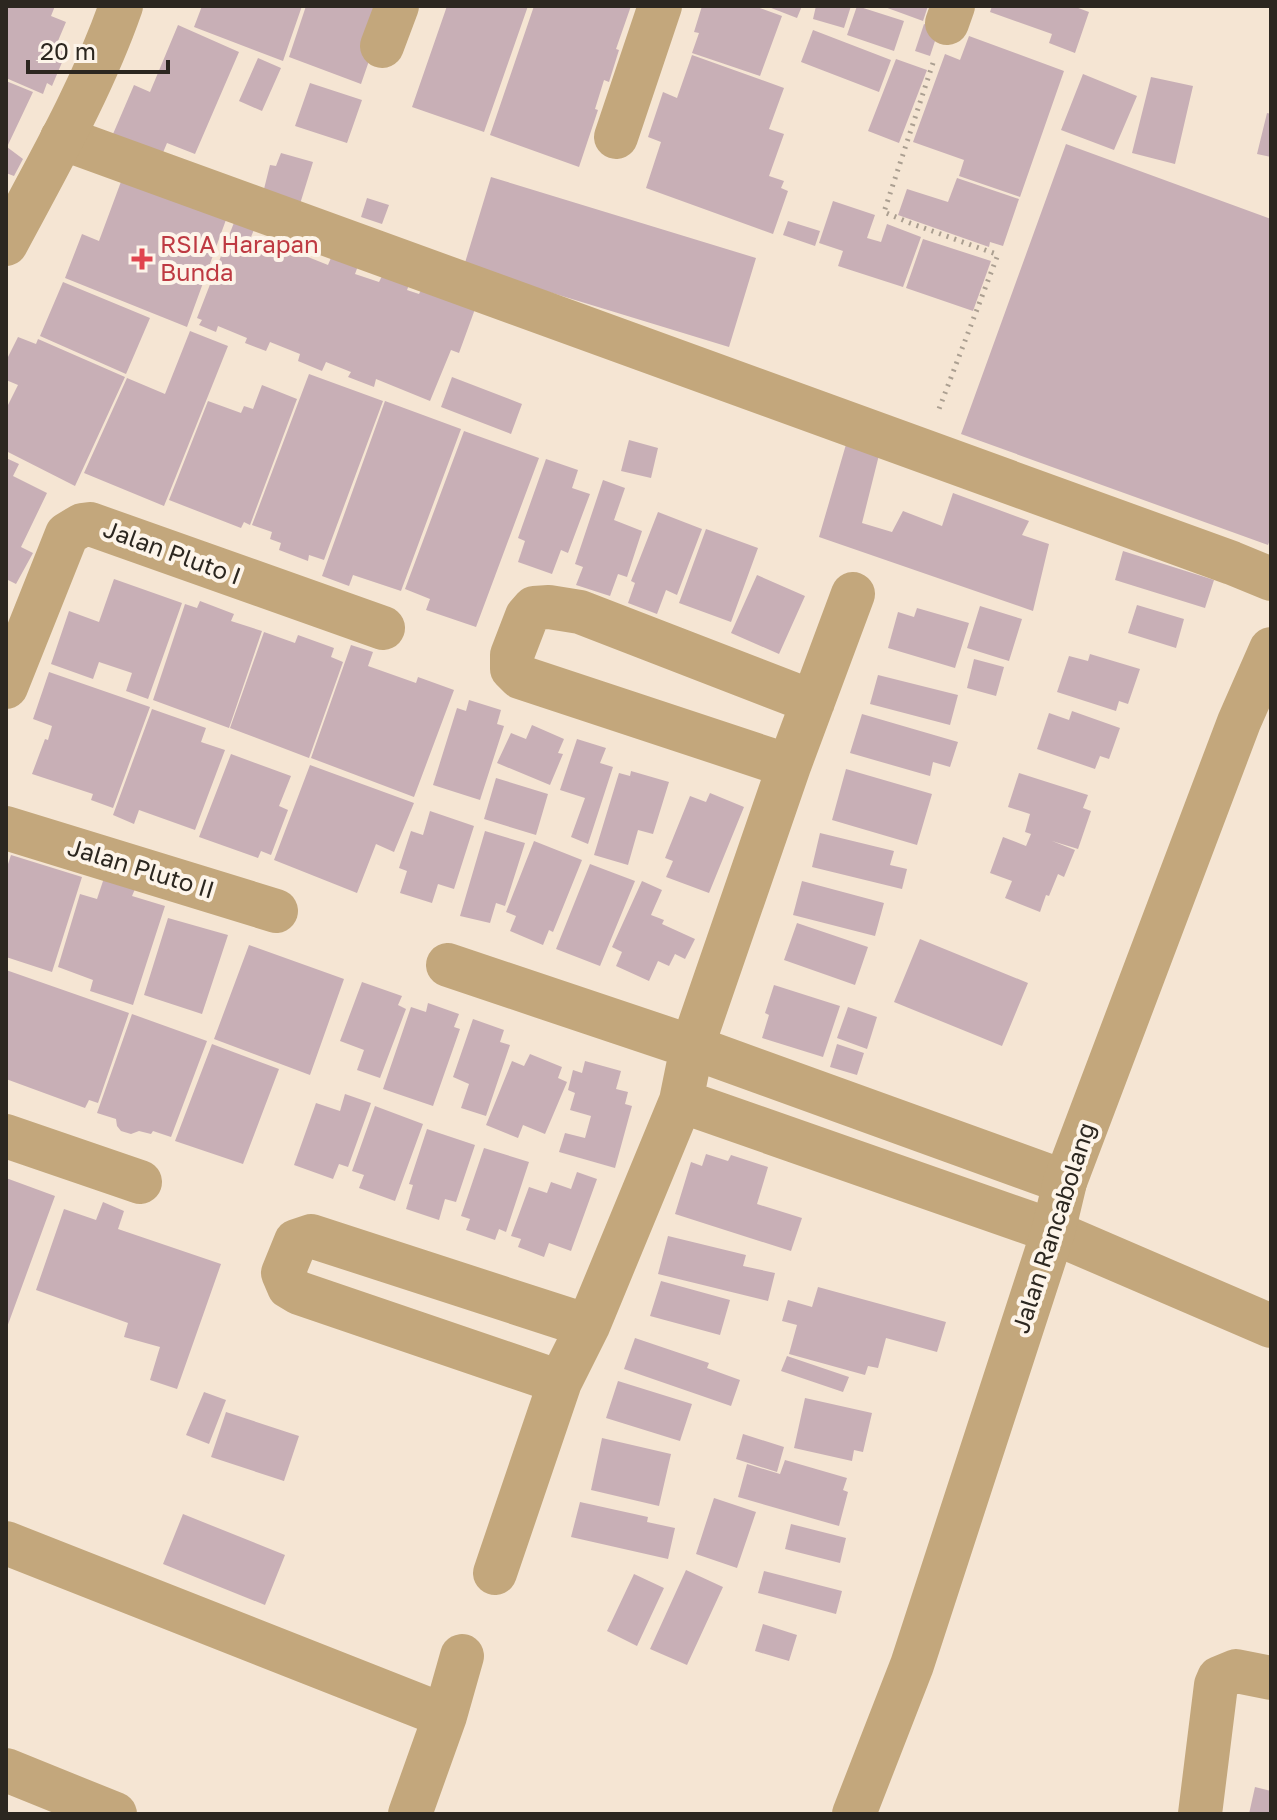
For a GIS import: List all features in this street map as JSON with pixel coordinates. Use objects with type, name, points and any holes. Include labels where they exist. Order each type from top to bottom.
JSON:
[{"type":"street","points":[[6,244],[62,138],[121,6]]},
{"type":"street","points":[[382,46],[397,6]]},
{"type":"street","points":[[616,137],[660,6]]},
{"type":"street","points":[[62,138],[1258,573]]},
{"type":"street","name":"Jalan Pluto I","points":[[6,687],[16,632],[67,534],[82,525],[90,524],[383,628]]},
{"type":"street","points":[[495,1573],[560,1382],[588,1326],[681,1101],[692,1047],[789,766],[853,594]]},
{"type":"street","points":[[789,766],[520,677],[512,669],[512,655],[527,616],[534,608],[549,607],[580,612],[813,702]]},
{"type":"street","name":"Jalan Rancabolang","points":[[854,1814],[909,1674],[1053,1232],[1065,1182],[1244,710],[1271,649]]},
{"type":"street","name":"Jalan Pluto II","points":[[6,828],[276,911]]},
{"type":"street","points":[[448,965],[692,1047],[1065,1182]]},
{"type":"street","points":[[681,1101],[1053,1232],[1271,1326]]},
{"type":"street","points":[[6,1136],[140,1182]]},
{"type":"street","points":[[560,1382],[299,1293],[289,1287],[283,1273],[296,1241],[311,1236],[588,1326]]},
{"type":"street","points":[[6,1543],[445,1716]]},
{"type":"street","points":[[410,1814],[445,1716],[462,1656]]},
{"type":"street","points":[[1200,1814],[1219,1678],[1236,1671],[1271,1678]]},
{"type":"street","points":[[6,1770],[115,1814]]},
{"type":"path","points":[[923,450],[997,257],[996,254],[884,212],[950,14]]},
{"type":"building","points":[[6,6],[55,6],[51,16],[66,22],[55,48],[66,53],[52,86],[47,83],[43,94],[6,78]]},
{"type":"building","points":[[202,6],[302,6],[283,61],[194,27]]},
{"type":"building","points":[[306,6],[388,6],[361,84],[289,57]]},
{"type":"building","points":[[447,6],[528,6],[484,132],[412,107]]},
{"type":"building","points":[[534,6],[631,6],[616,49],[619,50],[609,82],[604,80],[595,109],[598,110],[579,167],[490,135]]},
{"type":"building","points":[[702,6],[754,6],[782,16],[760,76],[692,53],[699,33],[694,32]]},
{"type":"building","points":[[766,6],[802,6],[797,18]]},
{"type":"building","points":[[816,6],[851,6],[844,28],[813,19]]},
{"type":"building","points":[[857,6],[904,21],[894,51],[847,35]]},
{"type":"building","points":[[882,6],[928,6],[923,21]]},
{"type":"building","points":[[992,6],[1073,6],[1089,12],[1075,53],[1049,43],[1052,34],[990,12]]},
{"type":"building","points":[[924,24],[939,29],[930,56],[915,51]]},
{"type":"building","points":[[178,25],[239,52],[195,154],[167,143],[162,155],[113,134],[134,85],[150,92]]},
{"type":"building","points":[[813,30],[891,60],[879,92],[801,62]]},
{"type":"building","points":[[969,36],[1064,71],[1020,197],[959,176],[964,160],[913,142],[945,54],[960,60]]},
{"type":"building","points":[[692,55],[784,88],[769,129],[784,134],[769,176],[784,181],[781,188],[788,191],[773,234],[646,188],[661,142],[648,137],[663,92],[677,98]]},
{"type":"building","points":[[258,58],[281,68],[262,111],[239,101]]},
{"type":"building","points":[[896,59],[927,70],[899,143],[868,131]]},
{"type":"building","points":[[1083,74],[1137,96],[1114,150],[1061,130]]},
{"type":"building","points":[[1151,77],[1193,86],[1175,164],[1132,153]]},
{"type":"building","points":[[6,81],[33,92],[7,147],[23,159],[14,176],[6,173]]},
{"type":"building","points":[[310,83],[362,100],[347,143],[295,126]]},
{"type":"building","points":[[1267,113],[1271,114],[1271,157],[1257,154]]},
{"type":"building","points":[[1066,144],[1271,219],[1271,537],[1268,545],[961,434]]},
{"type":"building","points":[[281,153],[313,162],[300,204],[263,193],[270,165],[276,166]]},
{"type":"building","points":[[491,177],[756,258],[729,347],[464,266]]},
{"type":"building","points":[[957,178],[1019,199],[1003,246],[990,242],[989,247],[898,215],[907,189],[948,202]]},
{"type":"building","name":"RSIA Harapan Bunda","points":[[122,179],[227,217],[187,327],[65,278],[82,234],[99,241]]},
{"type":"building","points":[[367,198],[389,205],[382,224],[361,217]]},
{"type":"building","points":[[833,201],[875,215],[867,238],[881,242],[887,224],[921,237],[903,287],[838,266],[843,251],[819,243]]},
{"type":"building","points":[[235,220],[255,227],[251,237],[273,246],[278,233],[308,244],[303,255],[328,265],[333,253],[359,263],[355,274],[379,282],[385,270],[411,280],[407,290],[419,294],[424,284],[475,309],[459,353],[451,350],[430,401],[376,379],[374,387],[348,377],[351,372],[326,362],[322,371],[298,361],[300,354],[270,342],[266,351],[245,343],[247,338],[218,326],[216,332],[199,325],[202,320],[197,318]]},
{"type":"building","points":[[788,221],[820,231],[815,246],[783,235]]},
{"type":"building","points":[[923,239],[991,261],[973,311],[906,288]]},
{"type":"building","points":[[63,282],[150,318],[126,374],[40,336]]},
{"type":"building","points":[[190,331],[228,346],[164,506],[84,473],[127,378],[165,394]]},
{"type":"building","points":[[18,337],[36,344],[38,339],[125,377],[75,486],[6,451],[6,409],[18,385],[6,380],[6,361]]},
{"type":"building","points":[[309,374],[383,401],[324,560],[309,555],[308,561],[279,550],[281,543],[270,539],[272,532],[252,525]]},
{"type":"building","points":[[452,377],[522,404],[511,434],[441,407]]},
{"type":"building","points":[[262,385],[297,399],[250,525],[244,522],[241,528],[169,500],[208,401],[241,413],[244,406],[253,409]]},
{"type":"building","points":[[385,401],[461,429],[401,591],[353,575],[349,586],[322,576]]},
{"type":"building","points":[[464,431],[539,458],[476,627],[426,610],[430,599],[405,589]]},
{"type":"building","points":[[629,440],[658,448],[651,478],[621,471]]},
{"type":"building","points":[[847,441],[880,451],[862,523],[892,532],[903,511],[942,526],[953,493],[1029,521],[1022,535],[1049,544],[1033,611],[819,537]]},
{"type":"building","points":[[6,458],[19,464],[13,476],[47,493],[21,547],[33,553],[16,584],[6,579]]},
{"type":"building","points":[[546,459],[578,470],[572,488],[590,494],[568,553],[561,550],[552,574],[518,562],[525,541],[518,538]]},
{"type":"building","points":[[603,480],[625,488],[614,520],[642,531],[627,577],[618,574],[610,596],[576,585],[583,567],[575,564]]},
{"type":"building","points":[[658,512],[702,529],[677,595],[666,590],[657,614],[628,603],[635,583],[631,581]]},
{"type":"building","points":[[706,529],[758,548],[731,622],[679,603]]},
{"type":"building","points":[[1123,551],[1214,580],[1205,608],[1115,580]]},
{"type":"building","points":[[757,575],[805,596],[779,654],[731,633]]},
{"type":"building","points":[[114,579],[182,603],[148,699],[126,691],[132,673],[99,662],[93,679],[51,664],[69,611],[99,622]]},
{"type":"building","points":[[200,601],[234,614],[231,621],[262,631],[229,728],[153,700],[185,604],[197,608]]},
{"type":"building","points":[[1137,605],[1184,619],[1176,648],[1128,633]]},
{"type":"building","points":[[980,606],[1022,619],[1009,661],[967,648]]},
{"type":"building","points":[[917,608],[969,623],[955,668],[888,648],[898,612],[914,617]]},
{"type":"building","points":[[264,632],[295,643],[298,635],[334,648],[331,657],[343,662],[309,758],[230,728]]},
{"type":"building","points":[[351,645],[373,652],[368,666],[416,683],[418,677],[454,690],[414,797],[311,758]]},
{"type":"building","points":[[1090,654],[1140,669],[1128,704],[1119,701],[1116,711],[1057,692],[1069,656],[1088,661]]},
{"type":"building","points":[[974,659],[1004,667],[996,696],[967,688]]},
{"type":"building","points":[[49,672],[150,707],[113,808],[91,800],[93,794],[32,774],[52,726],[33,719]]},
{"type":"building","points":[[878,675],[958,695],[950,725],[870,704]]},
{"type":"building","points":[[469,700],[501,710],[497,724],[504,726],[480,800],[433,785],[457,708],[466,711]]},
{"type":"building","points":[[152,709],[206,728],[201,742],[225,750],[195,830],[139,810],[134,824],[113,815]]},
{"type":"building","points":[[1072,711],[1120,728],[1109,759],[1100,756],[1095,769],[1037,749],[1049,713],[1069,720]]},
{"type":"building","points":[[862,714],[958,742],[950,767],[933,762],[930,776],[850,753]]},
{"type":"building","points":[[532,725],[564,739],[558,753],[563,754],[550,785],[497,763],[511,733],[526,739]]},
{"type":"building","points":[[577,739],[606,748],[600,763],[613,767],[588,844],[571,837],[585,798],[560,790]]},
{"type":"building","points":[[231,754],[291,776],[279,806],[288,810],[271,855],[261,851],[258,858],[199,837]]},
{"type":"building","points":[[310,765],[414,803],[394,852],[376,844],[357,893],[274,860]]},
{"type":"building","points":[[846,769],[932,794],[917,845],[832,820]]},
{"type":"building","points":[[631,771],[669,782],[653,834],[638,830],[628,865],[594,855],[619,773],[630,776]]},
{"type":"building","points":[[1019,773],[1088,795],[1083,808],[1091,811],[1078,849],[1052,841],[1075,850],[1064,877],[1058,874],[1040,912],[1005,898],[1012,881],[990,873],[1003,837],[1026,846],[1031,834],[1025,832],[1030,814],[1008,807]]},
{"type":"building","points":[[496,778],[548,794],[536,835],[484,819]]},
{"type":"building","points":[[710,793],[744,807],[709,893],[666,877],[673,861],[665,858],[690,796],[706,802]]},
{"type":"building","points":[[430,811],[474,826],[454,889],[438,884],[432,903],[400,893],[407,871],[399,868],[411,831],[423,835]]},
{"type":"building","points":[[485,831],[525,843],[505,906],[496,903],[490,923],[460,916]]},
{"type":"building","points":[[820,833],[894,851],[890,865],[907,869],[902,889],[812,867]]},
{"type":"building","points":[[534,841],[582,860],[553,932],[549,930],[543,945],[510,931],[516,916],[506,912]]},
{"type":"building","points":[[11,855],[82,877],[52,972],[6,957],[6,870]]},
{"type":"building","points":[[590,864],[635,881],[600,966],[556,949]]},
{"type":"building","points":[[104,878],[135,889],[132,896],[165,906],[133,1005],[90,991],[93,980],[58,967],[80,894],[97,899]]},
{"type":"building","points":[[642,881],[662,890],[651,915],[664,920],[662,924],[695,939],[685,959],[675,954],[669,966],[658,961],[649,981],[616,966],[622,952],[612,947]]},
{"type":"building","points":[[802,881],[884,903],[875,936],[793,915]]},
{"type":"building","points":[[168,918],[228,935],[202,1014],[144,995]]},
{"type":"building","points":[[797,923],[868,947],[855,985],[784,960]]},
{"type":"building","points":[[920,939],[1028,983],[1002,1046],[894,1002]]},
{"type":"building","points":[[249,945],[344,979],[310,1075],[214,1039]]},
{"type":"building","points":[[6,970],[129,1013],[98,1103],[89,1100],[85,1108],[6,1079]]},
{"type":"building","points":[[362,982],[402,996],[398,1005],[406,1009],[380,1078],[357,1070],[364,1050],[340,1041]]},
{"type":"building","points":[[774,985],[840,1006],[823,1057],[762,1038],[769,1015],[765,1013]]},
{"type":"building","points":[[428,1003],[459,1014],[454,1027],[460,1029],[433,1106],[383,1089],[411,1007],[426,1012]]},
{"type":"building","points":[[848,1007],[877,1017],[867,1049],[837,1038]]},
{"type":"building","points":[[132,1014],[207,1041],[171,1137],[153,1131],[151,1134],[139,1131],[131,1134],[121,1131],[116,1119],[97,1113]]},
{"type":"building","points":[[473,1019],[504,1030],[500,1042],[510,1045],[486,1116],[461,1108],[469,1084],[453,1077]]},
{"type":"building","points":[[212,1044],[279,1069],[243,1164],[175,1141]]},
{"type":"building","points":[[837,1044],[864,1053],[857,1075],[830,1067]]},
{"type":"building","points":[[530,1054],[562,1067],[558,1078],[567,1082],[545,1134],[523,1125],[518,1138],[486,1125],[512,1061],[524,1066]]},
{"type":"building","points":[[585,1061],[621,1071],[616,1089],[628,1092],[625,1104],[632,1106],[615,1168],[559,1152],[565,1133],[585,1138],[591,1116],[570,1110],[575,1093],[568,1090],[573,1070],[582,1073]]},
{"type":"building","points":[[345,1094],[371,1103],[348,1167],[339,1164],[333,1179],[294,1165],[316,1103],[340,1111]]},
{"type":"building","points":[[375,1106],[423,1124],[395,1201],[359,1188],[364,1175],[352,1171]]},
{"type":"building","points":[[427,1129],[475,1145],[456,1202],[445,1199],[439,1220],[406,1209],[413,1185],[409,1184]]},
{"type":"building","points":[[484,1148],[529,1162],[506,1232],[499,1229],[495,1240],[466,1230],[470,1219],[461,1216]]},
{"type":"building","points":[[706,1154],[728,1161],[731,1155],[768,1167],[757,1204],[802,1218],[791,1251],[675,1214],[691,1162],[702,1166]]},
{"type":"building","points":[[577,1172],[597,1179],[571,1251],[549,1243],[544,1257],[518,1247],[521,1239],[511,1236],[529,1187],[547,1193],[551,1182],[571,1189]]},
{"type":"building","points":[[6,1178],[55,1196],[6,1330]]},
{"type":"building","points":[[103,1202],[124,1211],[118,1229],[221,1264],[177,1389],[150,1380],[160,1347],[124,1337],[128,1323],[36,1290],[64,1209],[96,1220]]},
{"type":"building","points":[[668,1236],[746,1255],[743,1266],[775,1273],[768,1301],[658,1274]]},
{"type":"building","points":[[661,1281],[730,1300],[720,1335],[650,1316]]},
{"type":"building","points":[[818,1287],[946,1322],[937,1352],[886,1338],[878,1368],[868,1366],[865,1375],[789,1354],[797,1325],[782,1321],[788,1300],[812,1307]]},
{"type":"building","points":[[635,1338],[709,1363],[707,1368],[740,1380],[731,1406],[624,1369]]},
{"type":"building","points":[[787,1356],[849,1377],[843,1392],[781,1371]]},
{"type":"building","points":[[618,1381],[692,1404],[680,1441],[606,1418]]},
{"type":"building","points":[[204,1392],[226,1400],[209,1444],[186,1435]]},
{"type":"building","points":[[805,1398],[872,1413],[863,1452],[854,1450],[852,1461],[794,1448]]},
{"type":"building","points":[[226,1412],[299,1436],[284,1481],[211,1457]]},
{"type":"building","points":[[743,1434],[784,1447],[777,1472],[736,1459]]},
{"type":"building","points":[[602,1438],[671,1454],[659,1506],[591,1490]]},
{"type":"building","points":[[785,1460],[847,1478],[843,1490],[848,1492],[839,1526],[738,1497],[747,1464],[780,1474]]},
{"type":"building","points":[[714,1498],[756,1512],[737,1568],[696,1554]]},
{"type":"building","points":[[580,1502],[648,1517],[647,1522],[675,1528],[668,1559],[571,1537]]},
{"type":"building","points":[[183,1514],[285,1555],[265,1605],[163,1564]]},
{"type":"building","points":[[791,1524],[846,1538],[840,1563],[785,1549]]},
{"type":"building","points":[[686,1570],[723,1587],[687,1665],[650,1649]]},
{"type":"building","points":[[764,1571],[842,1591],[836,1614],[758,1593]]},
{"type":"building","points":[[634,1574],[664,1588],[637,1646],[607,1631]]},
{"type":"building","points":[[763,1624],[797,1635],[789,1661],[755,1651]]},
{"type":"building","points":[[1255,1787],[1271,1791],[1271,1814],[1249,1814]]},
{"type":"place","name":"RSIA Harapan Bunda","points":[[142,259]]}]
